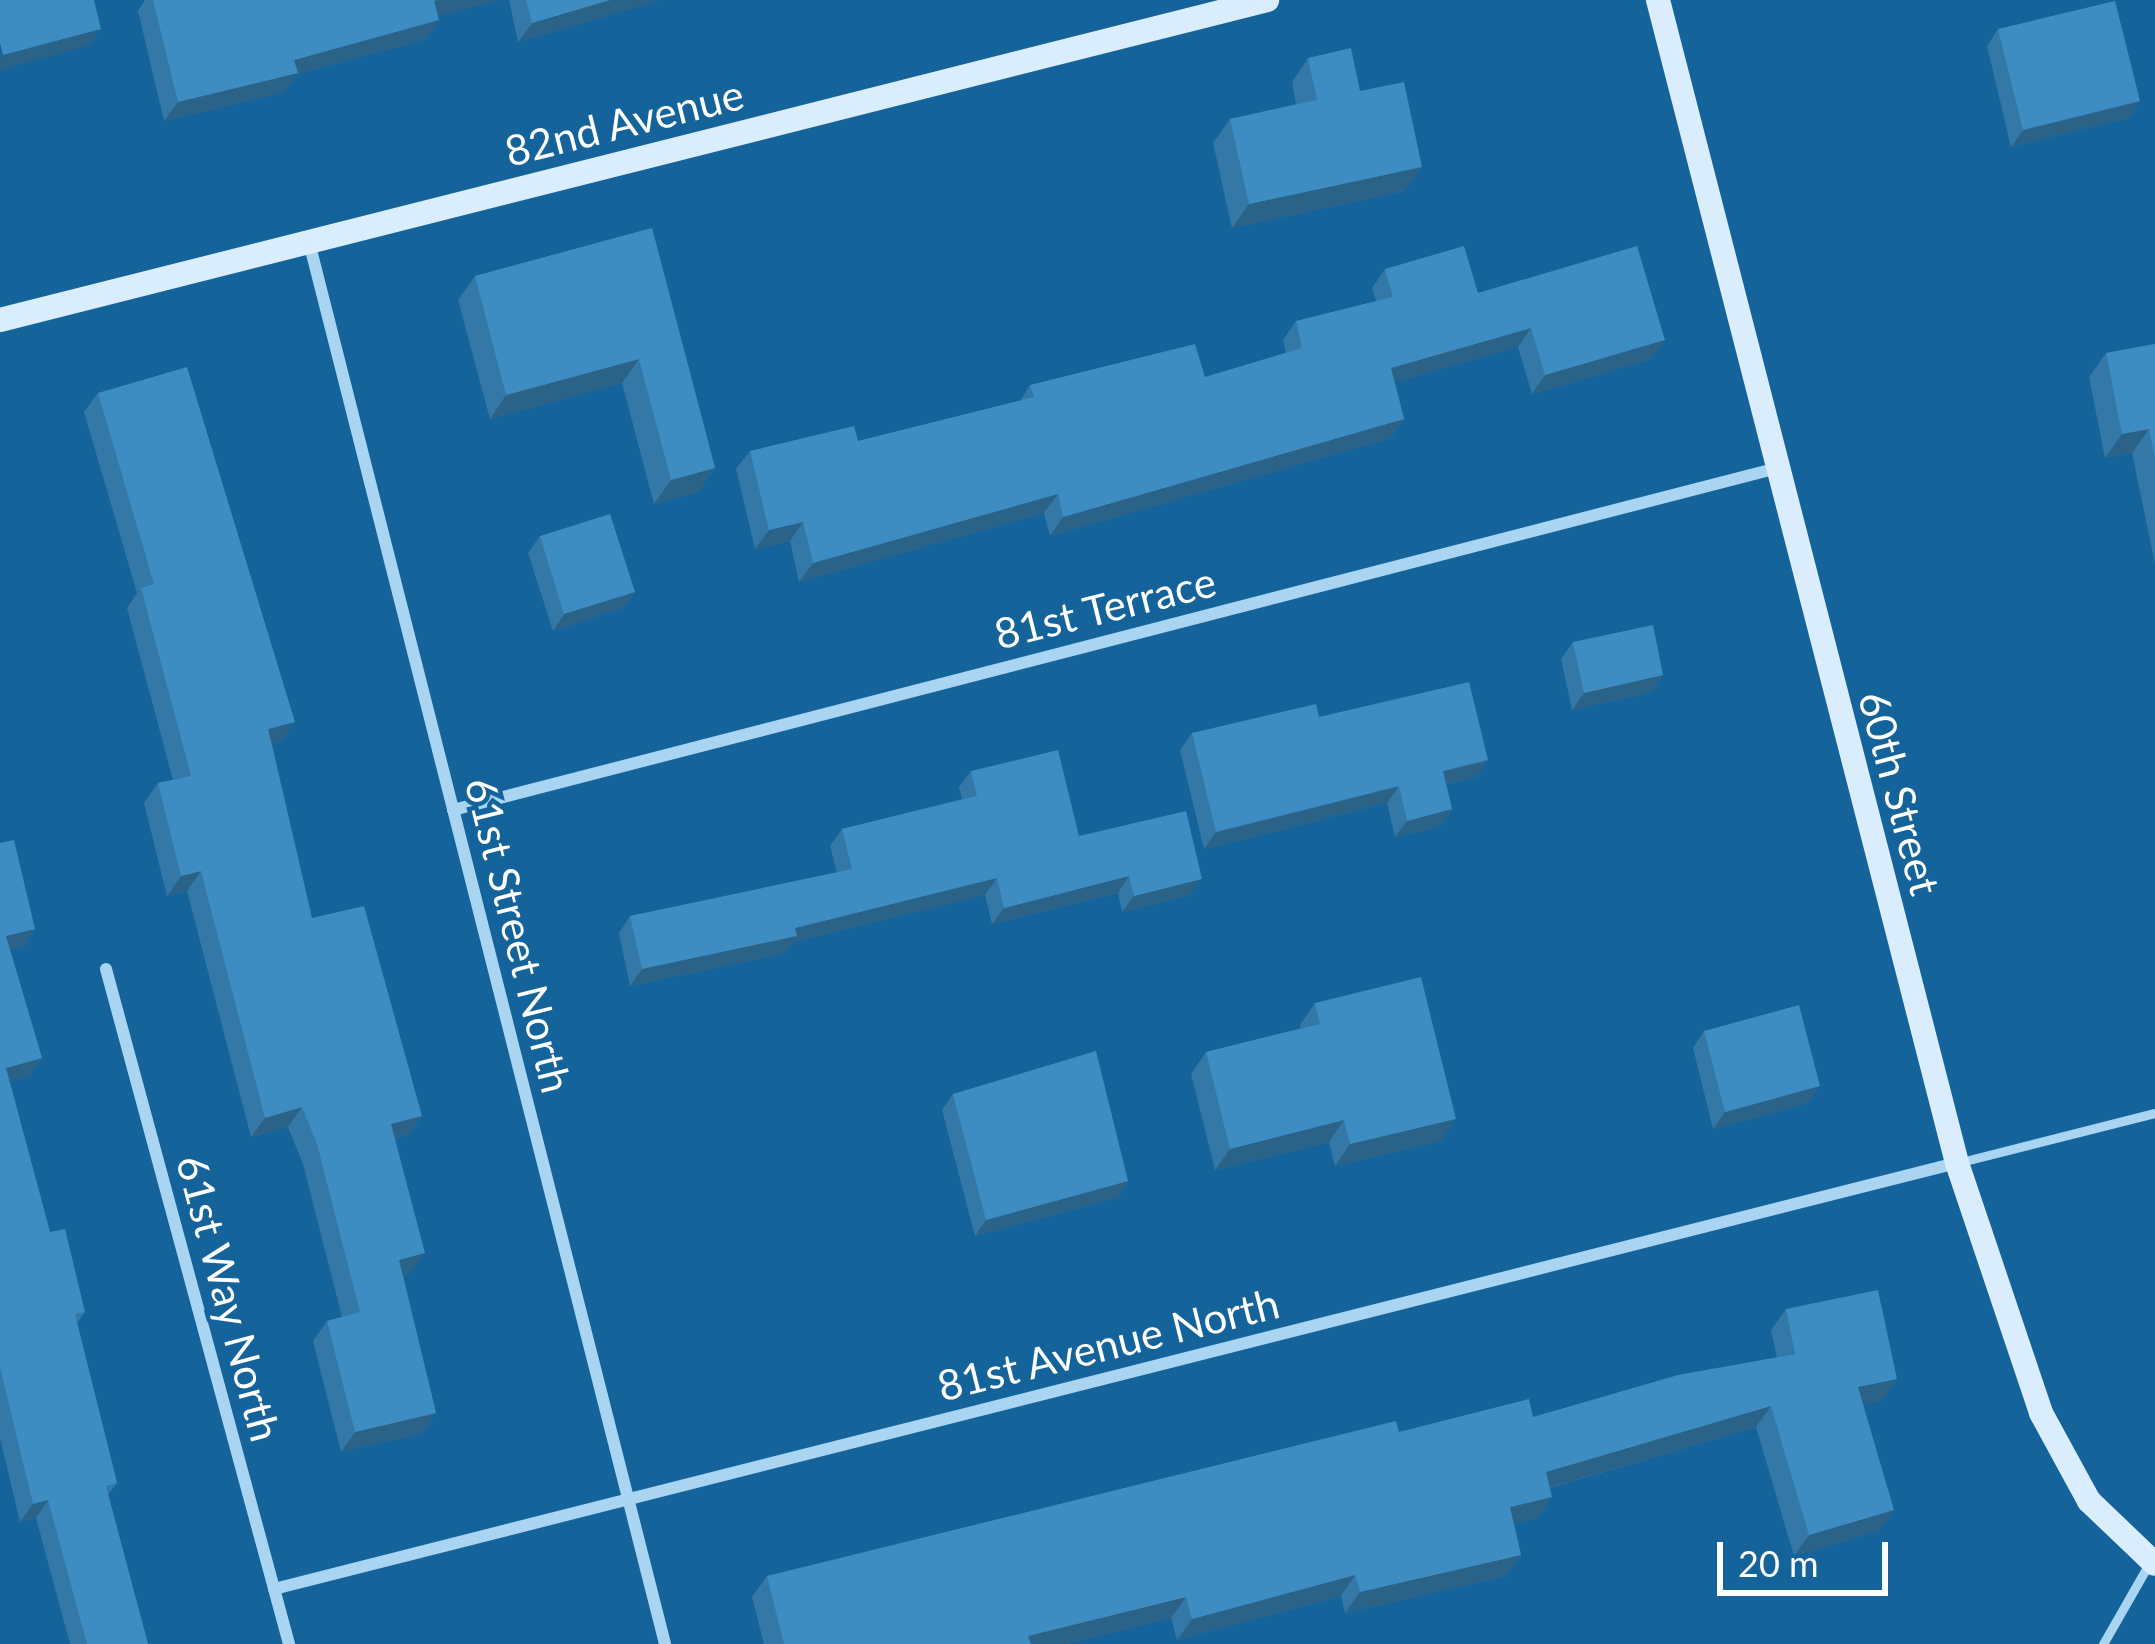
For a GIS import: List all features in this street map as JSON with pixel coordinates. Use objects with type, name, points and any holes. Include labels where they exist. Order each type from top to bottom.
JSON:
[{"type":"street","name":"82nd Avenue","points":[[0,320],[1267,0]]},
{"type":"street","name":"60th Street","points":[[1658,0],[1773,469],[1958,1163],[2041,1413],[2089,1501],[2152,1563]]},
{"type":"street","name":"61st Street North","points":[[308,242],[665,1644]]},
{"type":"street","name":"81st Terrace","points":[[453,810],[1773,469]]},
{"type":"street","name":"61st Way North","points":[[106,969],[289,1644]]},
{"type":"street","name":"81st Avenue North","points":[[274,1589],[1958,1163]]},
{"type":"lane","points":[[1958,1163],[2155,1114]]},
{"type":"lane","points":[[2102,1644],[2152,1563]]},
{"type":"building","points":[[0,0],[94,0],[101,29],[3,55]]},
{"type":"building","points":[[153,0],[437,0],[439,20],[294,60],[298,73],[178,102]]},
{"type":"building","points":[[526,0],[610,0],[532,23]]},
{"type":"building","points":[[2115,1],[2140,101],[2023,130],[1998,29]]},
{"type":"building","points":[[1351,48],[1360,91],[1404,82],[1422,167],[1249,204],[1230,119],[1317,100],[1308,58]]},
{"type":"building","points":[[652,228],[715,468],[671,480],[639,359],[506,395],[475,276]]},
{"type":"building","points":[[1464,246],[1478,293],[1637,246],[1665,340],[1545,375],[1531,328],[1391,368],[1404,419],[1063,517],[1058,494],[813,563],[803,522],[769,530],[750,451],[854,426],[858,441],[1034,397],[1030,385],[1195,344],[1205,377],[1302,348],[1296,321],[1393,297],[1385,269]]},
{"type":"building","points":[[2155,344],[2155,457],[2149,429],[2122,434],[2106,353]]},
{"type":"building","points":[[187,367],[295,722],[268,729],[312,918],[364,906],[422,1116],[391,1124],[425,1253],[399,1260],[436,1413],[355,1432],[327,1321],[360,1312],[317,1144],[302,1107],[265,1118],[201,871],[181,876],[158,783],[191,776],[141,588],[154,584],[98,393]]},
{"type":"building","points":[[610,514],[635,592],[564,614],[540,536]]},
{"type":"building","points":[[1653,625],[1663,675],[1584,693],[1573,642]]},
{"type":"building","points":[[1469,682],[1488,760],[1443,771],[1452,809],[1407,821],[1399,786],[1216,832],[1192,733],[1316,704],[1319,717]]},
{"type":"building","points":[[1058,750],[1079,836],[1186,811],[1202,879],[1134,896],[1129,876],[1004,908],[997,878],[795,928],[797,936],[642,969],[630,916],[852,869],[842,829],[977,796],[971,771]]},
{"type":"building","points":[[14,840],[35,929],[6,936],[42,1058],[6,1068],[50,1232],[65,1229],[85,1312],[75,1314],[117,1483],[106,1486],[148,1644],[87,1644],[48,1500],[33,1504],[0,1367],[0,843]]},
{"type":"building","points":[[1421,977],[1456,1119],[1350,1144],[1344,1120],[1230,1149],[1206,1052],[1320,1024],[1315,1003]]},
{"type":"building","points":[[1799,1005],[1820,1086],[1725,1112],[1704,1031]]},
{"type":"building","points":[[1096,1051],[1128,1181],[986,1220],[953,1094]]},
{"type":"building","points":[[1878,1290],[1897,1379],[1858,1387],[1894,1510],[1809,1535],[1771,1406],[1546,1472],[1552,1497],[1510,1507],[1521,1555],[1360,1592],[1355,1575],[1192,1619],[1186,1597],[1028,1636],[1031,1644],[784,1644],[767,1576],[1396,1421],[1399,1432],[1529,1399],[1533,1417],[1678,1375],[1795,1354],[1786,1309]]}]
